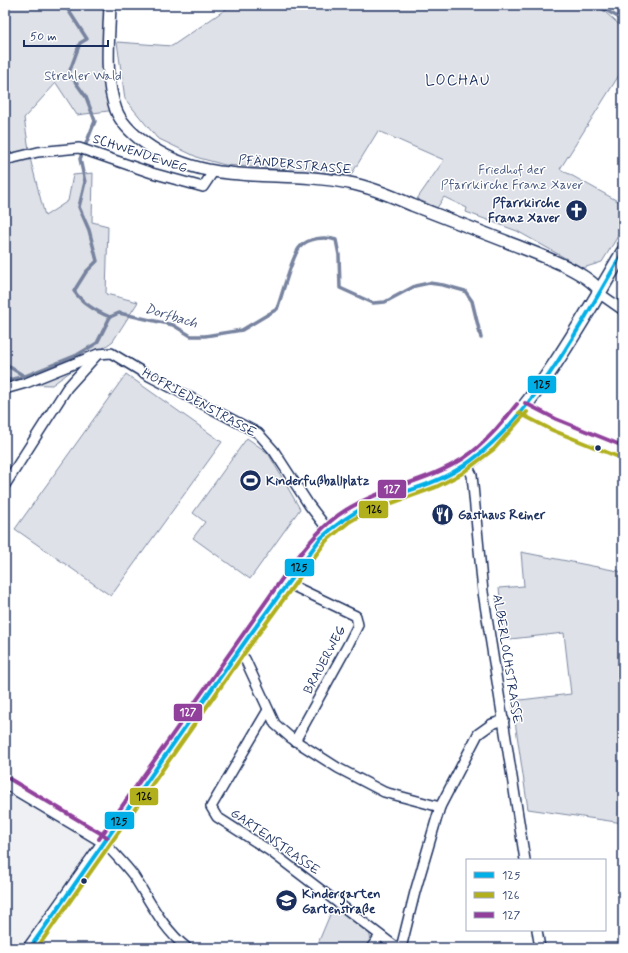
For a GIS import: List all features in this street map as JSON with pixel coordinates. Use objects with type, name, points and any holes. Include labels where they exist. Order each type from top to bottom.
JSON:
[{"type":"main road","points":[[30,948],[237,653],[312,549],[329,531],[361,508],[434,481],[466,463],[490,445],[522,408],[556,360],[623,252]]},
{"type":"street","name":"PFÄNDERSTRASSE","points":[[110,5],[110,81],[116,110],[121,120],[136,137],[158,153],[183,164],[213,172],[334,180],[371,188],[548,258],[588,279],[600,291]]},
{"type":"street","name":"SCHWENDEWEG","points":[[5,160],[38,152],[84,150],[152,173],[203,187],[213,172]]},
{"type":"street","points":[[600,291],[603,296],[623,310]]},
{"type":"street","name":"HOFRIEDENSTRASSE","points":[[98,354],[110,353],[149,376],[258,433],[274,451],[309,505],[329,531]]},
{"type":"street","points":[[5,389],[26,383],[98,354]]},
{"type":"street","points":[[5,485],[67,388],[98,354]]},
{"type":"street","points":[[522,408],[554,424],[623,452]]},
{"type":"street","name":"ALBERLOCHSTRASSE","points":[[466,463],[472,475],[483,592],[525,859]]},
{"type":"street","name":"BRAUERWEG","points":[[287,583],[356,616],[358,619],[358,625],[348,645],[295,741]]},
{"type":"street","points":[[237,653],[245,659],[275,724],[295,741],[338,768],[384,792],[440,807]]},
{"type":"street","name":"GARTENSTRASSE","points":[[268,710],[211,807],[217,816],[270,851],[397,948]]},
{"type":"street","points":[[401,948],[421,871],[440,807],[478,734],[492,724],[504,720]]},
{"type":"street","points":[[5,783],[104,842],[122,861],[155,913],[181,946]]},
{"type":"street","points":[[537,931],[540,948]]},
{"type":"street","points":[[371,948],[380,936]]},
{"type":"shaded area","points":[[5,783],[104,842],[31,948],[5,948]]},
{"type":"green space","name":"Strehler Wald","points":[[5,5],[110,5],[116,110],[77,115],[56,83],[24,118],[31,162],[45,216],[68,201],[73,175],[93,173],[92,222],[108,226],[106,294],[138,302],[113,341],[52,385],[15,384],[5,380]]},
{"type":"green space","name":"Friedhof der Pfarrkirche Franz Xaver","points":[[232,5],[597,5],[623,28],[623,69],[560,169],[623,204],[623,228],[602,262],[583,268],[517,231],[466,212],[467,208],[444,197],[437,208],[417,199],[444,160],[378,131],[351,175],[225,165],[199,158],[157,138],[125,99],[117,42],[172,46]]},
{"type":"green space","points":[[126,374],[222,442],[111,596],[15,529]]},
{"type":"green space","name":"Kinderfußballplatz","points":[[247,438],[268,453],[300,509],[250,579],[193,538],[205,522],[193,513]]},
{"type":"green space","points":[[521,552],[623,572],[623,823],[528,809],[512,701],[571,694],[564,633],[502,640],[496,598],[500,597],[499,588],[524,586]]},
{"type":"green space","points":[[334,905],[369,932],[371,940],[365,948],[316,948]]},
{"type":"waterway","points":[[65,5],[87,39],[80,43],[69,73],[86,97],[95,121],[80,159],[85,182],[79,207],[89,230],[97,261],[86,272],[74,291],[81,300],[90,307],[110,317]]},
{"type":"waterway","points":[[597,5],[623,20]]},
{"type":"waterway","name":"Dorfbach","points":[[5,381],[25,376],[77,355],[97,343],[110,317],[119,313],[173,325],[191,336],[205,336],[242,330],[277,309],[297,251],[303,244],[322,238],[336,240],[339,255],[340,288],[373,303],[385,302],[415,286],[429,283],[465,291],[472,301],[481,338]]},
{"type":"waterway","points":[[5,364],[24,376]]},
{"type":"transit line","name":"125","points":[[30,948],[247,639],[320,539],[360,509],[446,476],[483,451],[507,428],[530,401],[551,372],[590,310],[623,252]]},
{"type":"transit line","name":"127","points":[[525,403],[556,419],[623,446]]},
{"type":"transit line","name":"127","points":[[99,839],[291,566],[316,535],[330,522],[360,502],[435,473],[464,458],[486,440],[517,404]]},
{"type":"transit line","name":"126","points":[[37,948],[248,648],[326,541],[349,522],[364,513],[436,487],[461,474],[494,449],[527,412]]},
{"type":"transit line","name":"126","points":[[519,413],[552,430],[621,458]]},
{"type":"transit line","name":"127","points":[[8,778],[107,837]]},
{"type":"place","name":"Pfarrkirche Franz Xaver","points":[[576,210]]},
{"type":"place","name":"Kinderfußballplatz","points":[[250,481]]},
{"type":"place","name":"Gasthaus Reiner","points":[[443,515]]},
{"type":"place","name":"Kindergarten Gartenstraße","points":[[287,901]]},
{"type":"district","name":"LOCHAU","points":[[458,81]]}]
